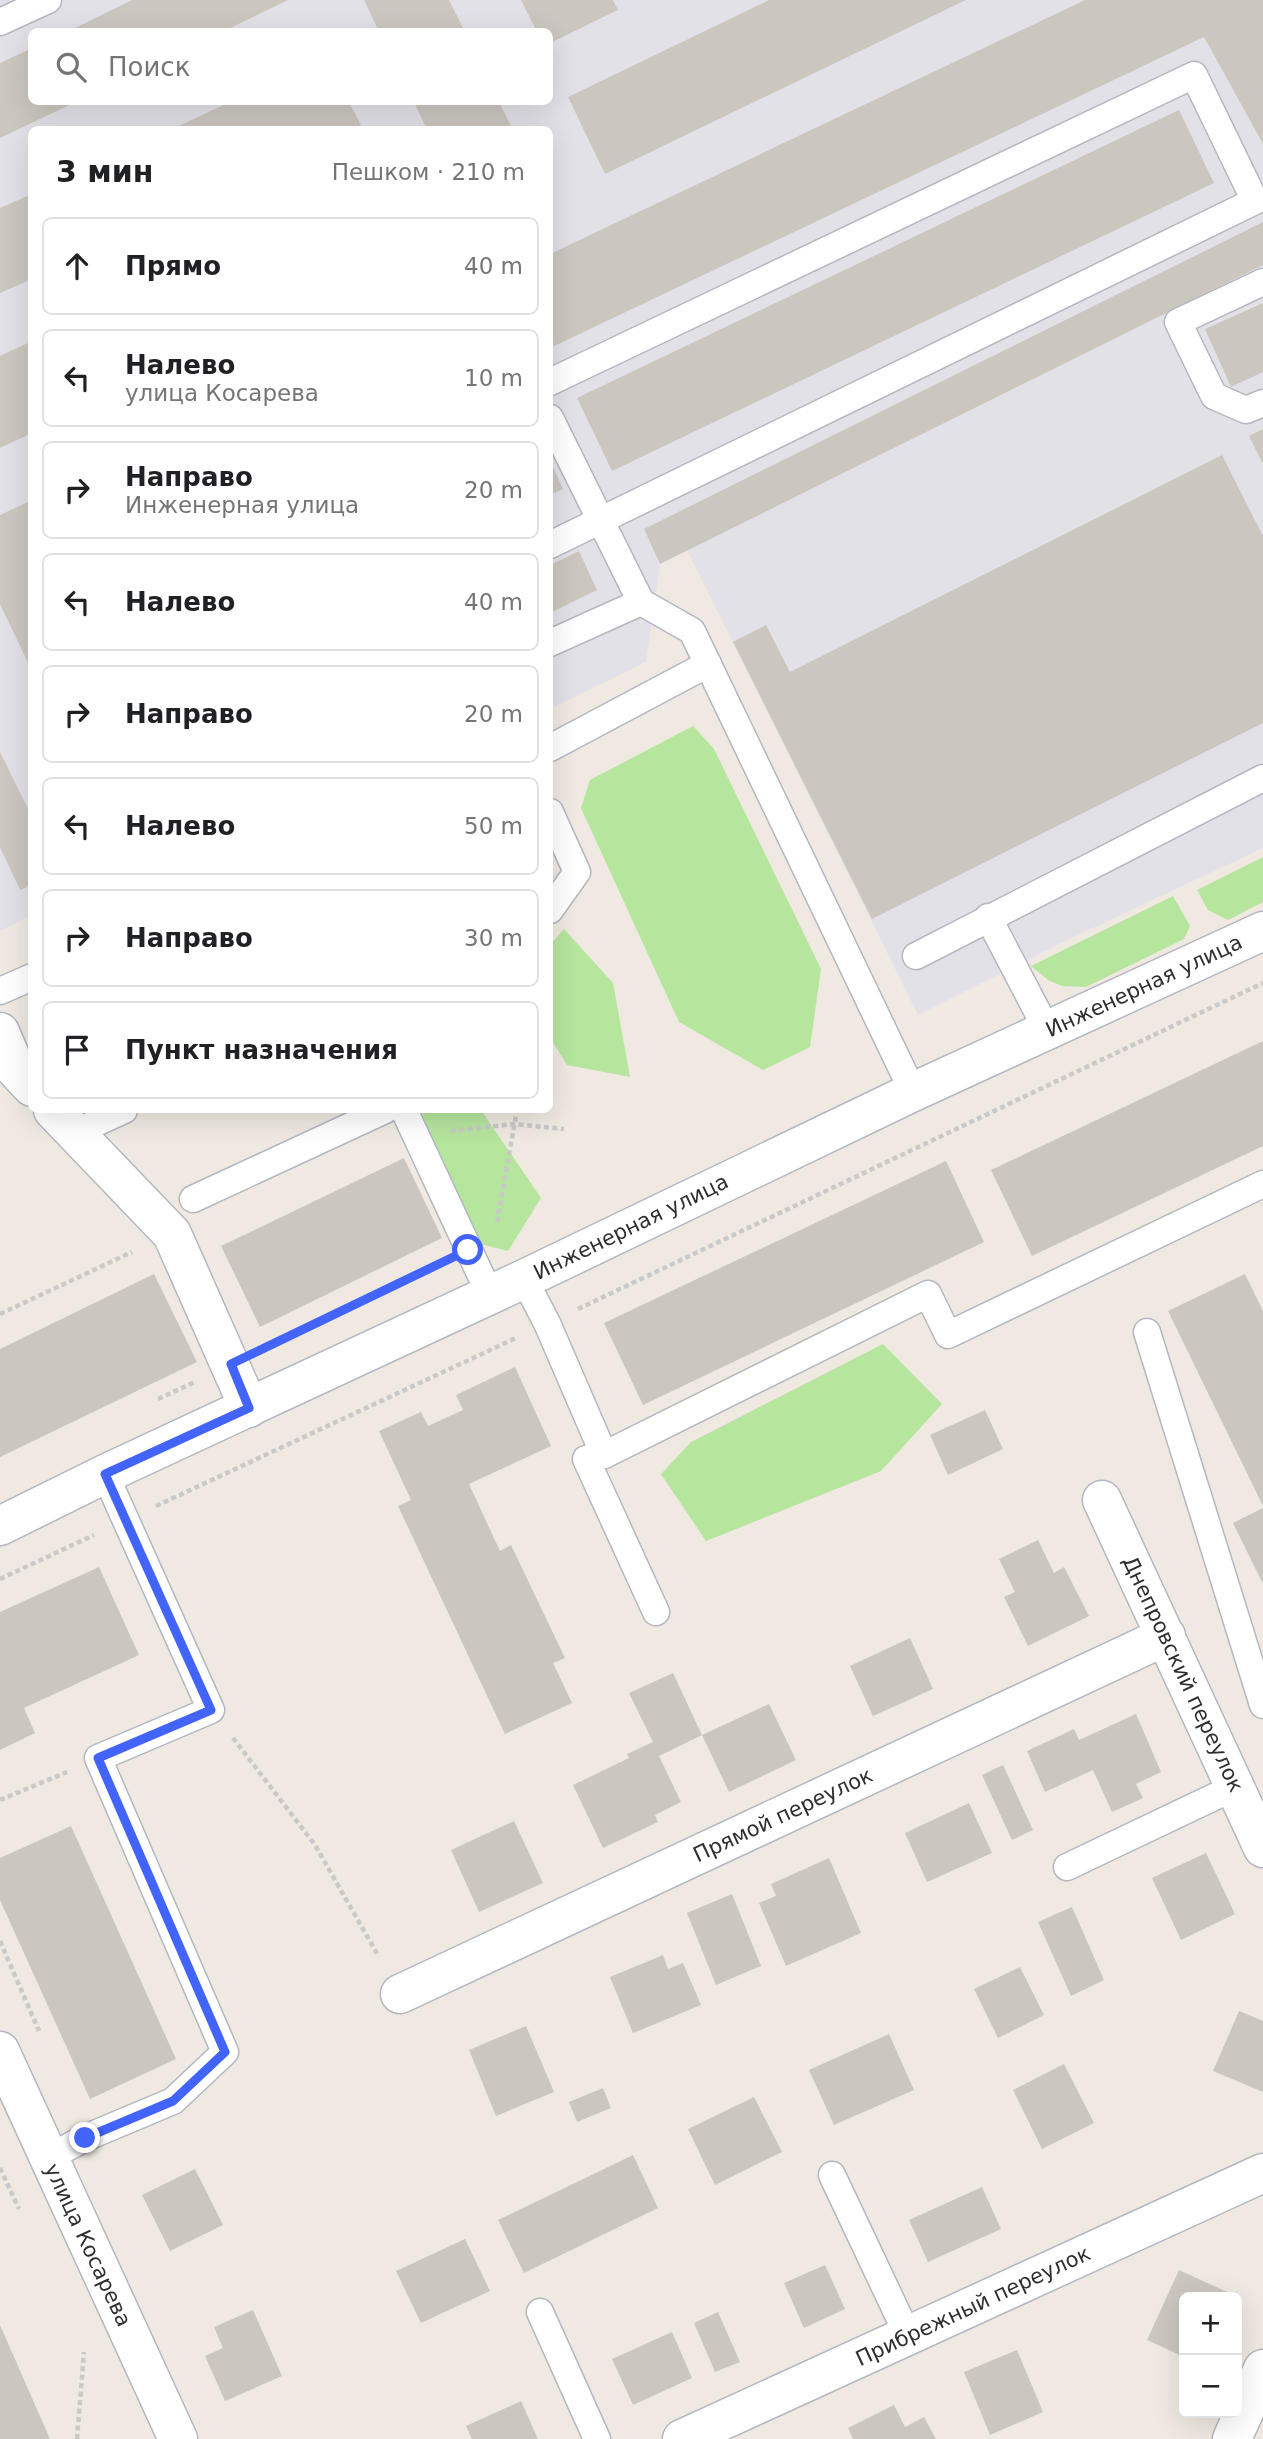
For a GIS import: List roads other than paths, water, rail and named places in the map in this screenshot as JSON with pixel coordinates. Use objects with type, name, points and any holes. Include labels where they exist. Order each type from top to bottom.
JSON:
[{"type":"street","name":"Инженерная улица","points":[[0,1526],[913,1092],[1263,931]]},
{"type":"street","points":[[0,1032],[16,1070],[28,1083]]},
{"type":"street","points":[[64,1121],[172,1234],[249,1408]]},
{"type":"street","name":"Днепровский переулок","points":[[1102,1500],[1263,1848]]},
{"type":"street","name":"Прямой переулок","points":[[400,1994],[1166,1636]]},
{"type":"street","name":"улица Косарева","points":[[0,2051],[176,2438]]},
{"type":"street","name":"Прибрежный переулок","points":[[682,2439],[1263,2173]]},
{"type":"street","points":[[1232,2439],[1263,2369]]},
{"type":"lane","points":[[0,22],[48,0]]},
{"type":"lane","points":[[553,381],[1194,75],[1255,201],[553,544]]},
{"type":"lane","points":[[1263,282],[1178,323],[1214,396],[1246,411],[1263,403]]},
{"type":"lane","points":[[553,424],[640,602],[692,631],[913,1092]]},
{"type":"lane","points":[[553,642],[640,602]]},
{"type":"lane","points":[[553,746],[708,664]]},
{"type":"lane","points":[[916,956],[1263,778]]},
{"type":"lane","points":[[553,819],[577,872],[553,906]]},
{"type":"lane","points":[[988,917],[1047,1030]]},
{"type":"lane","points":[[0,991],[28,979]]},
{"type":"lane","points":[[64,1121],[108,1113]]},
{"type":"lane","points":[[193,1199],[379,1113]]},
{"type":"lane","points":[[405,1113],[490,1295]]},
{"type":"lane","points":[[656,1612],[586,1459],[604,1455],[928,1294],[948,1335],[1263,1184]]},
{"type":"lane","points":[[524,1279],[547,1323],[604,1455]]},
{"type":"lane","points":[[1147,1332],[1263,1705]]},
{"type":"lane","points":[[48,2158],[85,2138],[173,2101],[225,2052],[98,1758],[211,1710],[105,1474]]},
{"type":"lane","points":[[1067,1867],[1235,1787]]},
{"type":"lane","points":[[832,2175],[908,2336]]},
{"type":"lane","points":[[540,2312],[597,2439]]}]
